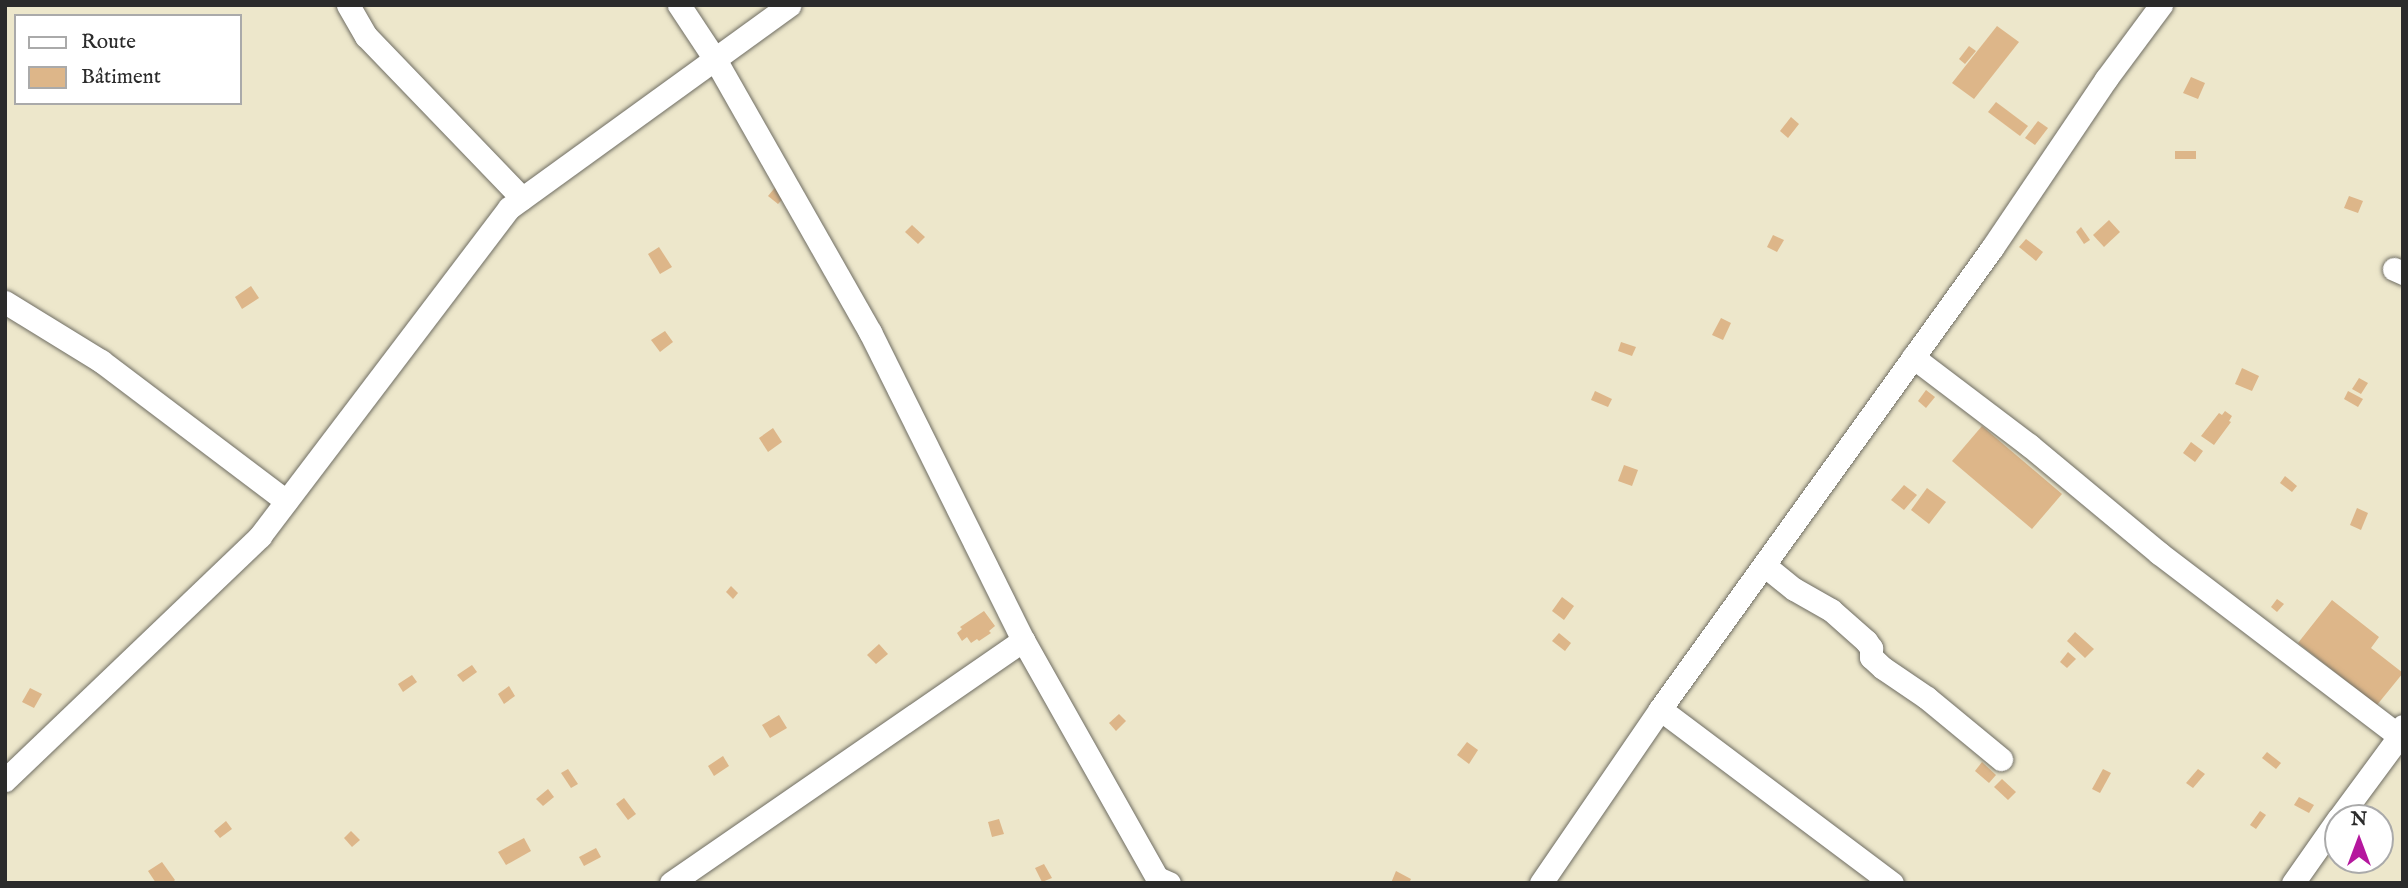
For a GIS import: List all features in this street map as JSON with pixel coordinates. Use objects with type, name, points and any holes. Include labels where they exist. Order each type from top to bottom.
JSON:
[{"type":"street","points":[[348,5],[366,36],[522,198]]},
{"type":"street","points":[[679,5],[716,61],[870,332],[1023,640],[1160,881]]},
{"type":"street","points":[[5,780],[260,536],[509,208],[716,61],[789,5]]},
{"type":"street","points":[[1541,883],[1660,709],[1913,358],[2026,199],[2106,79],[2161,5]]},
{"type":"street","points":[[5,302],[101,361],[286,501]]},
{"type":"street","points":[[1913,358],[2029,445],[2159,553],[2401,734],[2348,804]]},
{"type":"street","points":[[1763,565],[1794,589],[1831,610],[1866,641],[1871,648],[1871,657],[1882,668],[1927,698],[2001,759]]},
{"type":"street","points":[[671,883],[1023,640]]},
{"type":"street","points":[[1660,709],[1888,881]]},
{"type":"street","points":[[2293,883],[2324,838]]},
{"type":"building","points":[[1997,26],[2019,42],[1974,99],[1952,83]]},
{"type":"building","points":[[1969,46],[1976,51],[1965,64],[1959,59]]},
{"type":"building","points":[[2191,77],[2205,83],[2198,99],[2183,93]]},
{"type":"building","points":[[1996,102],[2028,126],[2020,136],[1988,112]]},
{"type":"building","points":[[1791,117],[1799,124],[1788,138],[1780,131]]},
{"type":"building","points":[[2038,121],[2048,128],[2035,145],[2025,138]]},
{"type":"building","points":[[2175,151],[2196,151],[2196,159],[2175,159]]},
{"type":"building","points":[[778,184],[788,193],[778,204],[768,196]]},
{"type":"building","points":[[2349,196],[2363,201],[2358,213],[2344,208]]},
{"type":"building","points":[[2109,220],[2120,232],[2104,247],[2093,235]]},
{"type":"building","points":[[912,225],[925,237],[918,244],[905,232]]},
{"type":"building","points":[[2081,227],[2090,240],[2084,244],[2076,232]]},
{"type":"building","points":[[1773,235],[1784,240],[1777,252],[1767,247]]},
{"type":"building","points":[[2026,239],[2043,252],[2036,261],[2019,247]]},
{"type":"building","points":[[659,247],[672,267],[660,274],[648,254]]},
{"type":"building","points":[[251,286],[259,298],[242,309],[235,297]]},
{"type":"building","points":[[1721,318],[1731,323],[1723,340],[1712,335]]},
{"type":"building","points":[[665,331],[673,342],[660,352],[651,340]]},
{"type":"building","points":[[1621,342],[1636,347],[1632,356],[1618,351]]},
{"type":"building","points":[[2242,368],[2259,376],[2252,391],[2235,384]]},
{"type":"building","points":[[2359,378],[2368,383],[2361,394],[2352,389]]},
{"type":"building","points":[[1926,390],[1935,397],[1926,408],[1918,401]]},
{"type":"building","points":[[1595,391],[1612,399],[1608,407],[1591,400]]},
{"type":"building","points":[[2348,391],[2363,399],[2358,407],[2344,399]]},
{"type":"building","points":[[2225,411],[2232,416],[2229,421],[2231,422],[2214,445],[2201,436],[2219,413],[2222,415]]},
{"type":"building","points":[[1982,426],[2062,494],[2032,529],[1952,461]]},
{"type":"building","points":[[773,428],[782,442],[768,452],[759,438]]},
{"type":"building","points":[[2191,442],[2203,451],[2195,462],[2183,453]]},
{"type":"building","points":[[1624,465],[1638,470],[1632,486],[1618,481]]},
{"type":"building","points":[[2285,476],[2297,486],[2292,492],[2280,483]]},
{"type":"building","points":[[1904,485],[1917,495],[1904,510],[1891,500]]},
{"type":"building","points":[[1927,488],[1946,502],[1929,524],[1911,510]]},
{"type":"building","points":[[2357,508],[2368,513],[2361,530],[2350,525]]},
{"type":"building","points":[[731,586],[738,593],[733,599],[726,592]]},
{"type":"building","points":[[1562,597],[1574,606],[1564,620],[1552,611]]},
{"type":"building","points":[[2277,599],[2284,604],[2277,612],[2271,607]]},
{"type":"building","points":[[2332,600],[2379,637],[2371,648],[2403,673],[2377,705],[2298,643]]},
{"type":"building","points":[[984,611],[995,626],[989,631],[991,633],[979,641],[977,639],[971,643],[967,637],[962,641],[957,633],[962,629],[960,627]]},
{"type":"building","points":[[2075,632],[2094,649],[2085,658],[2067,641]]},
{"type":"building","points":[[1559,633],[1571,643],[1565,651],[1552,641]]},
{"type":"building","points":[[879,644],[888,654],[876,664],[867,655]]},
{"type":"building","points":[[2068,652],[2076,659],[2067,668],[2060,662]]},
{"type":"building","points":[[472,665],[477,672],[463,682],[457,675]]},
{"type":"building","points":[[412,675],[417,682],[403,692],[398,684]]},
{"type":"building","points":[[509,686],[515,696],[504,704],[498,694]]},
{"type":"building","points":[[30,688],[42,694],[34,708],[22,702]]},
{"type":"building","points":[[1119,714],[1126,721],[1116,731],[1109,723]]},
{"type":"building","points":[[779,715],[787,728],[770,738],[762,725]]},
{"type":"building","points":[[1467,742],[1478,750],[1469,764],[1457,755]]},
{"type":"building","points":[[2267,752],[2281,763],[2276,769],[2262,758]]},
{"type":"building","points":[[723,756],[729,766],[714,776],[708,766]]},
{"type":"building","points":[[1982,762],[1996,775],[1989,783],[1975,771]]},
{"type":"building","points":[[568,769],[578,784],[571,788],[561,773]]},
{"type":"building","points":[[2103,769],[2111,773],[2100,793],[2092,789]]},
{"type":"building","points":[[2198,769],[2205,774],[2193,788],[2186,783]]},
{"type":"building","points":[[2002,779],[2016,792],[2008,800],[1994,787]]},
{"type":"building","points":[[548,789],[554,797],[543,806],[536,799]]},
{"type":"building","points":[[2299,797],[2314,805],[2309,813],[2294,805]]},
{"type":"building","points":[[624,798],[636,814],[628,820],[616,804]]},
{"type":"building","points":[[2260,811],[2266,815],[2256,829],[2250,825]]},
{"type":"building","points":[[999,819],[1004,834],[992,837],[988,822]]},
{"type":"building","points":[[226,821],[232,829],[220,838],[214,831]]},
{"type":"building","points":[[351,831],[360,840],[352,847],[344,838]]},
{"type":"building","points":[[524,838],[531,851],[506,865],[498,852]]},
{"type":"building","points":[[596,848],[601,857],[584,866],[579,857]]},
{"type":"building","points":[[162,862],[175,880],[172,883],[156,883],[148,871]]},
{"type":"building","points":[[1044,864],[1052,878],[1042,882],[1035,868]]},
{"type":"building","points":[[1396,871],[1411,879],[1409,883],[1391,883]]}]
